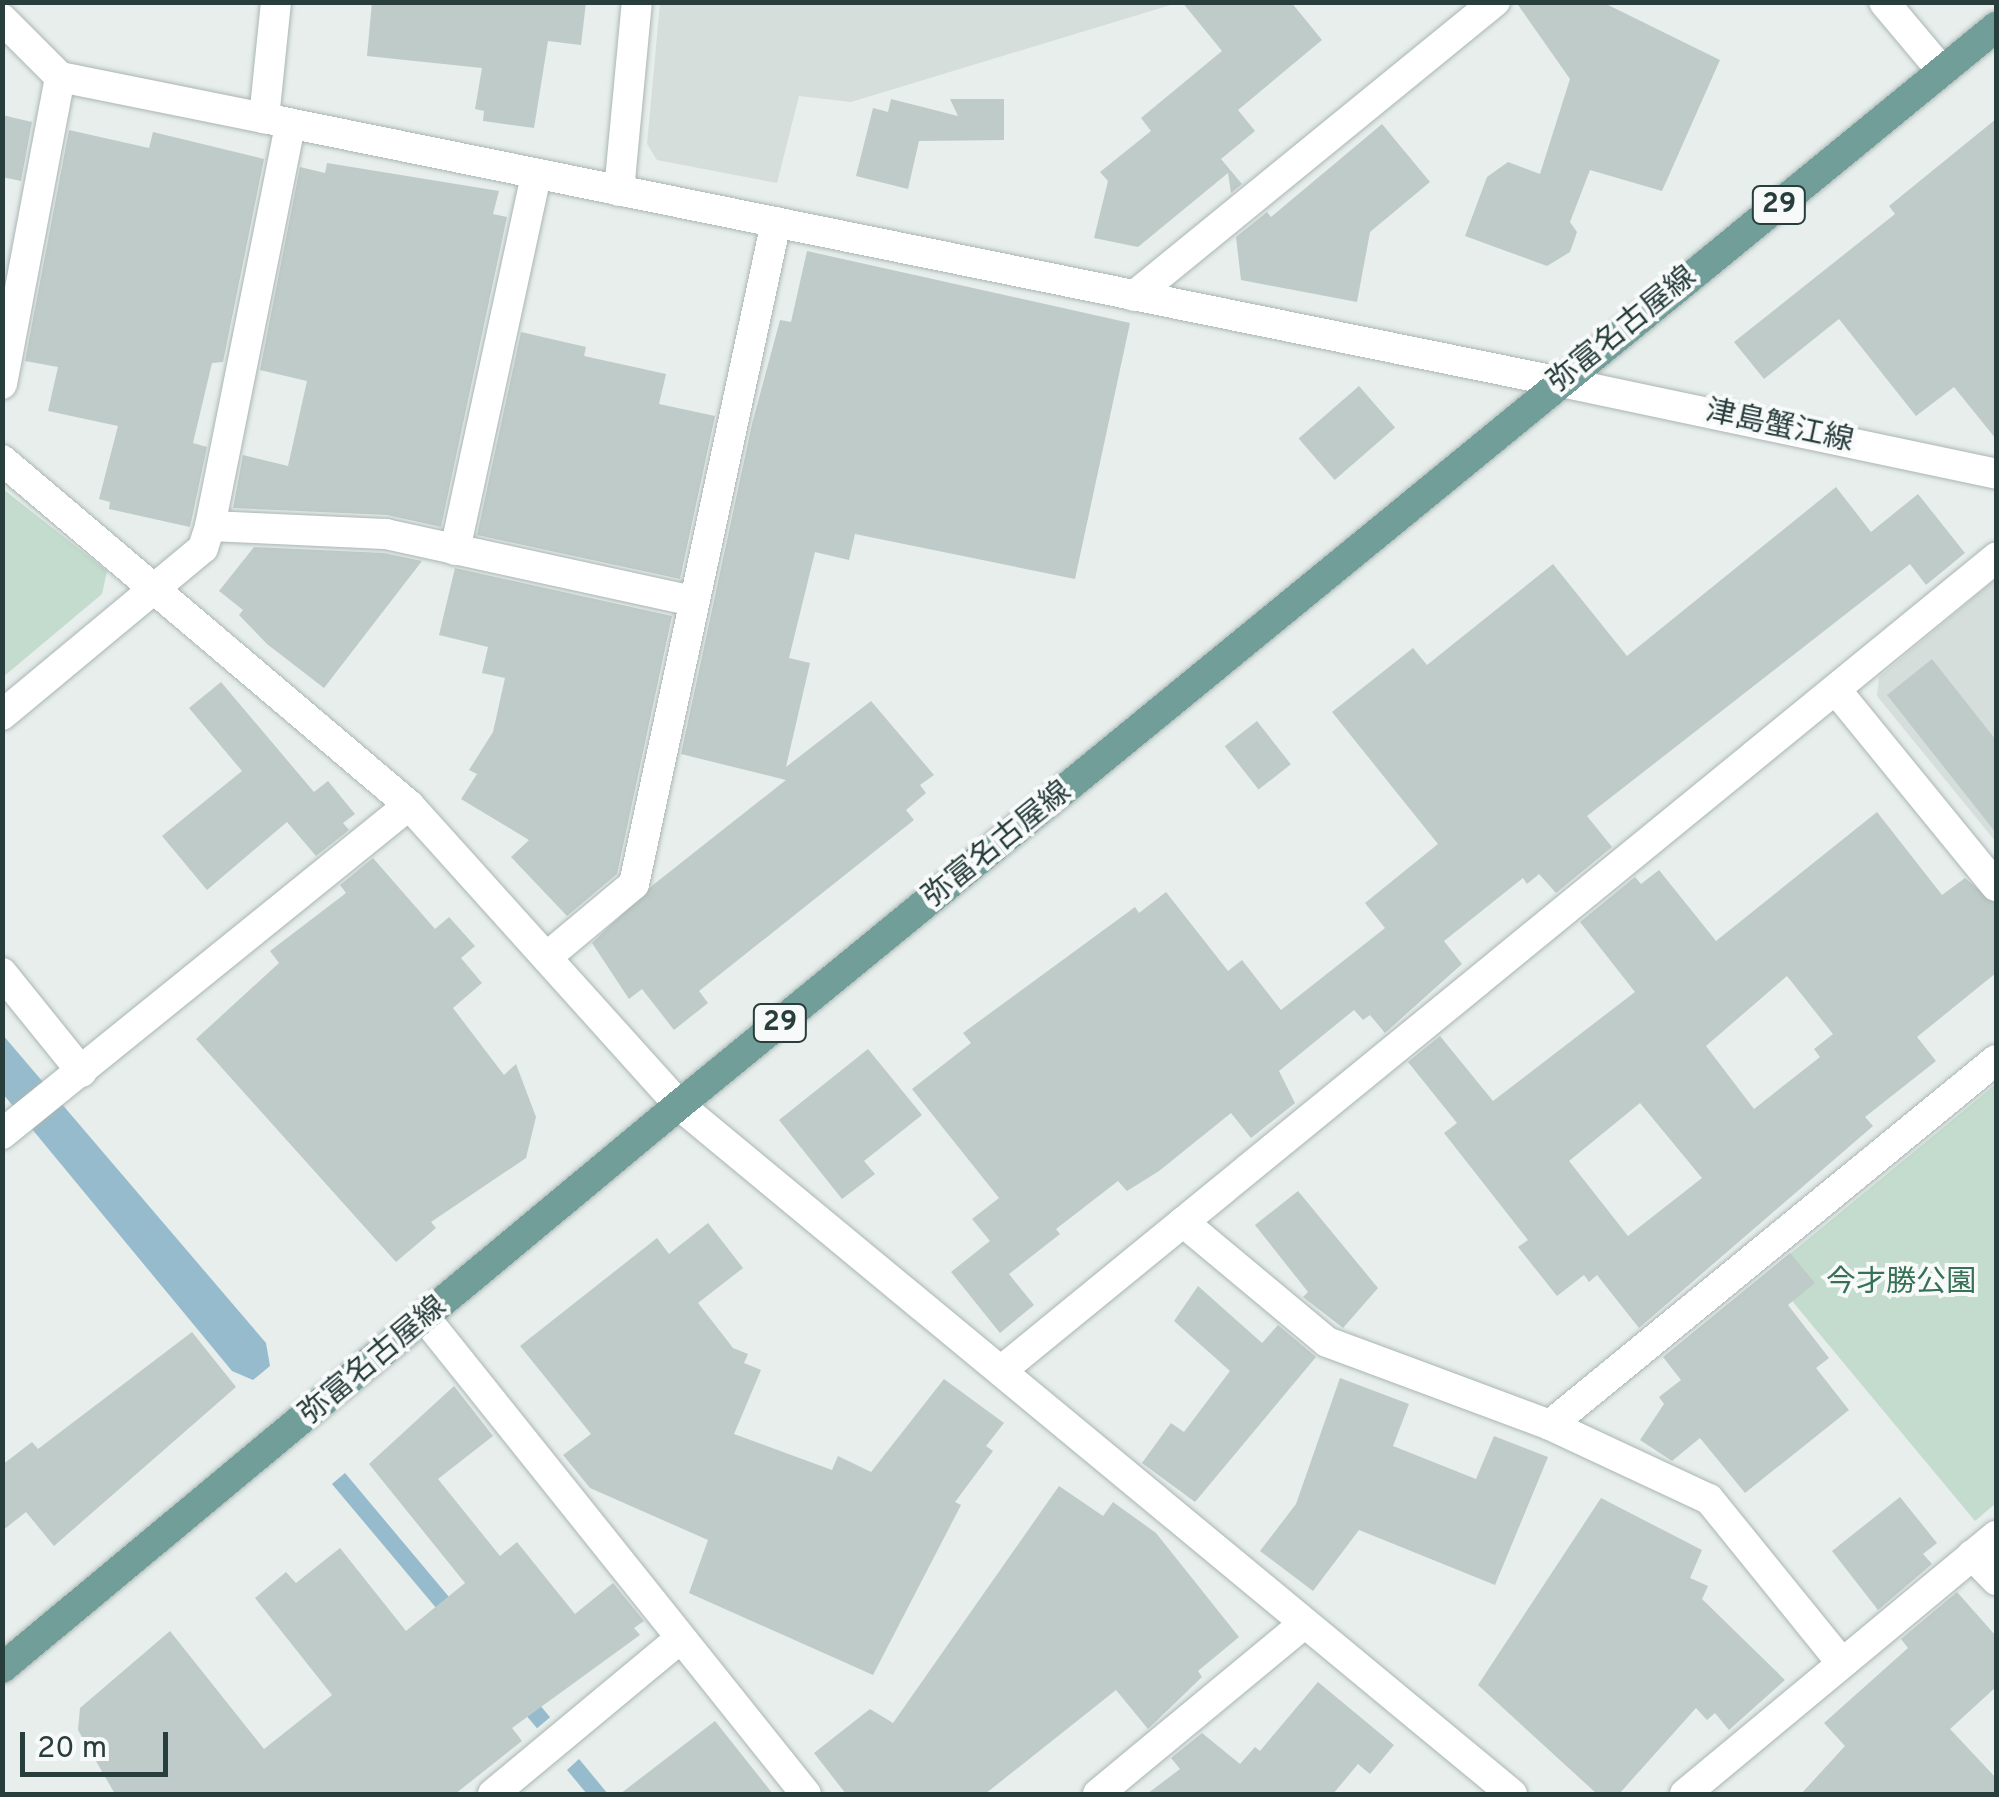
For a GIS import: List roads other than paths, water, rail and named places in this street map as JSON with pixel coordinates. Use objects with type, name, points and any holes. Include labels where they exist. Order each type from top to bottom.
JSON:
[{"type":"main road","name":"弥富名古屋線","points":[[2,1668],[679,1105],[1996,27]]},
{"type":"street","points":[[2,715],[203,548],[210,526],[277,121],[276,2]]},
{"type":"street","points":[[619,190],[637,2]]},
{"type":"street","points":[[1134,296],[1495,2]]},
{"type":"street","points":[[1884,2],[1942,71]]},
{"type":"street","points":[[2,18],[60,78],[2,384]]},
{"type":"street","name":"津島蟹江線","points":[[60,78],[1996,474]]},
{"type":"street","points":[[455,550],[536,174]]},
{"type":"street","points":[[548,956],[634,884],[776,222]]},
{"type":"street","points":[[2,460],[409,804],[679,1105],[1512,1794]]},
{"type":"street","points":[[210,526],[386,534],[694,601]]},
{"type":"street","points":[[1002,1370],[1996,558]]},
{"type":"street","points":[[1836,690],[1996,886]]},
{"type":"street","points":[[10,1128],[409,804]]},
{"type":"street","points":[[2,973],[74,1078]]},
{"type":"street","points":[[1550,1425],[1996,1060]]},
{"type":"street","points":[[1183,1222],[1327,1342],[1550,1425],[1709,1499],[1840,1661]]},
{"type":"street","points":[[426,1319],[806,1794]]},
{"type":"street","points":[[1685,1794],[1840,1661],[1996,1536]]},
{"type":"street","points":[[1972,1555],[1996,1580]]},
{"type":"street","points":[[1098,1794],[1305,1623]]},
{"type":"street","points":[[493,1794],[682,1638]]},
{"type":"water","points":[[2,1034],[266,1343],[270,1366],[253,1380],[232,1371],[3,1094]]},
{"type":"water","points":[[345,1473],[550,1717],[537,1728],[332,1484]]},
{"type":"water","points":[[579,1759],[608,1794],[587,1794],[567,1770]]},
{"type":"park label","name":"今才勝公園","points":[[1901,1284]]}]
